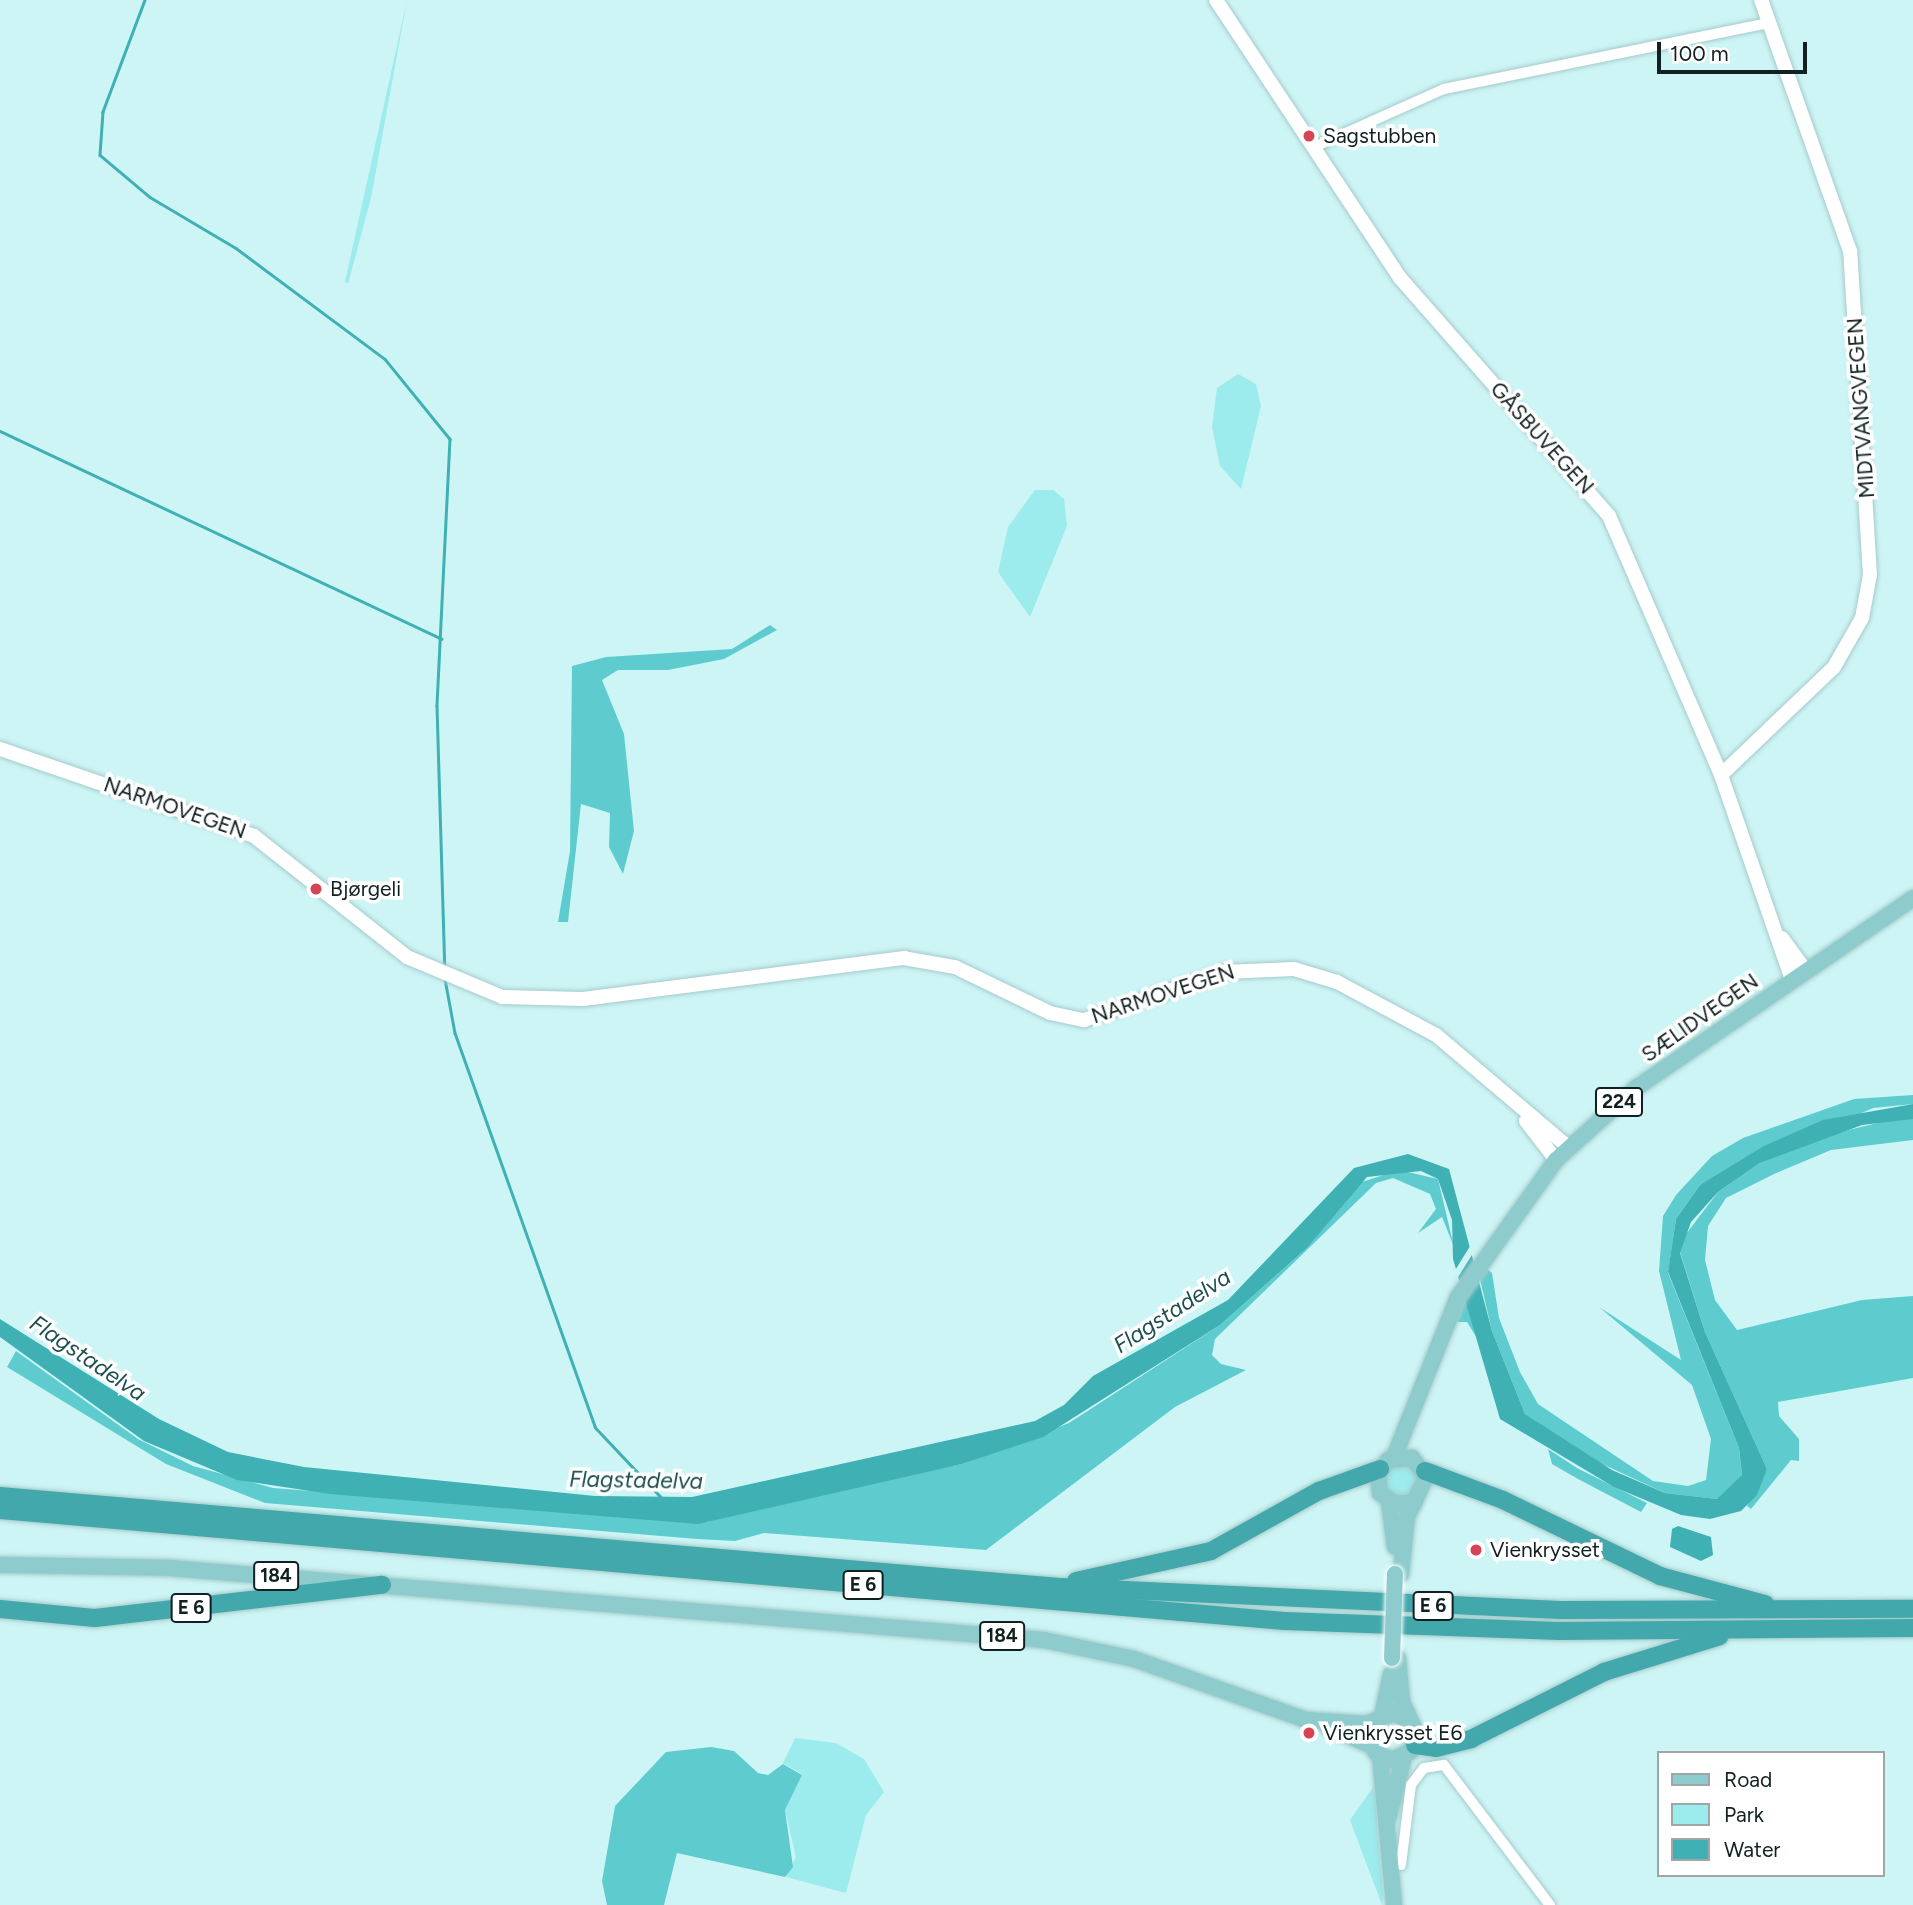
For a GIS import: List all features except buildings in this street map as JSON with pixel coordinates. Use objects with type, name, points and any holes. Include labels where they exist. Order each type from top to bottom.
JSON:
[{"type":"highway","name":"E 6","points":[[1421,1466],[1503,1500],[1660,1576],[1807,1612]]},
{"type":"highway","name":"E 6","points":[[1060,1587],[1211,1551],[1347,1479],[1380,1469]]},
{"type":"highway","name":"E 6","points":[[0,1496],[1060,1587],[1455,1607],[1807,1612],[1913,1609]]},
{"type":"highway","name":"E 6","points":[[0,1510],[1198,1615],[1726,1633],[1913,1628]]},
{"type":"highway","name":"E 6","points":[[0,1609],[69,1618],[130,1616],[382,1585]]},
{"type":"highway","name":"E 6","points":[[1409,1751],[1436,1748],[1471,1738],[1604,1672],[1726,1633]]},
{"type":"main road","name":"GÅSBUVEGEN","points":[[1216,0],[1407,287],[1609,516],[1721,775],[1792,980]]},
{"type":"main road","name":"MIDTVANGVEGEN","points":[[1721,775],[1835,667],[1862,618],[1870,575],[1850,251],[1761,0]]},
{"type":"main road","name":"NARMOVEGEN","points":[[0,749],[254,836],[298,864],[383,940],[434,972],[502,997],[557,1002],[904,958],[954,967],[1050,1013],[1084,1020],[1224,972],[1276,967],[1337,982],[1414,1022],[1461,1053],[1511,1100],[1568,1147]]},
{"type":"main road","name":"SÆLIDVEGEN","points":[[1413,1412],[1458,1297],[1480,1261],[1568,1147],[1636,1088],[1913,898]]},
{"type":"main road","name":"GÅSBUVEGEN","points":[[1776,928],[1806,971]]},
{"type":"main road","name":"NARMOVEGEN","points":[[1511,1100],[1556,1160]]},
{"type":"main road","name":"224","points":[[1394,1905],[1376,1751],[1379,1718],[1395,1658],[1398,1574],[1389,1502],[1378,1487],[1380,1469],[1394,1457],[1413,1412]]},
{"type":"main road","name":"224","points":[[1398,1574],[1415,1502],[1425,1490],[1413,1412]]},
{"type":"main road","points":[[1394,1457],[1421,1466]]},
{"type":"main road","points":[[1389,1502],[1415,1502]]},
{"type":"main road","name":"184","points":[[0,1565],[170,1568],[1064,1643],[1134,1659],[1325,1724],[1376,1751]]},
{"type":"main road","name":"224","points":[[1384,1834],[1409,1751],[1410,1721],[1395,1658]]},
{"type":"main road","points":[[1379,1718],[1410,1721]]},
{"type":"main road","name":"184","points":[[1325,1724],[1379,1718]]},
{"type":"main road","points":[[1376,1751],[1409,1751]]},
{"type":"street","points":[[1312,148],[1444,89],[1768,23]]},
{"type":"street","points":[[1401,1865],[1411,1785],[1424,1768],[1444,1765],[1550,1905]]},
{"type":"green space","points":[[407,0],[371,198],[348,284],[345,282]]},
{"type":"green space","points":[[1238,374],[1256,384],[1261,406],[1241,489],[1220,466],[1212,427],[1217,388]]},
{"type":"green space","points":[[1035,490],[1053,490],[1064,499],[1067,526],[1030,617],[998,572],[1008,527]]},
{"type":"green space","points":[[1401,1465],[1412,1470],[1417,1481],[1412,1492],[1401,1497],[1390,1492],[1385,1481],[1390,1470]]},
{"type":"green space","points":[[795,1738],[836,1743],[864,1759],[884,1792],[866,1815],[846,1893],[786,1877],[796,1857],[785,1810],[802,1774],[783,1763]]},
{"type":"green space","points":[[1374,1786],[1383,1895],[1382,1905],[1350,1820]]},
{"type":"shaded area","points":[[770,625],[777,630],[724,659],[668,670],[618,670],[602,680],[624,734],[634,831],[623,874],[609,847],[610,813],[581,804],[568,922],[558,922],[570,851],[572,666],[606,657],[732,649]]},
{"type":"shaded area","points":[[1913,1095],[1913,1104],[1873,1108],[1700,1185],[1676,1219],[1668,1273],[1739,1448],[1742,1475],[1732,1490],[1717,1499],[1665,1493],[1585,1456],[1525,1414],[1492,1331],[1479,1275],[1484,1266],[1492,1273],[1499,1318],[1520,1372],[1538,1404],[1653,1481],[1688,1486],[1706,1480],[1711,1439],[1692,1385],[1599,1307],[1681,1360],[1659,1271],[1663,1216],[1676,1195],[1712,1156],[1743,1138],[1854,1099]]},
{"type":"shaded area","points":[[1898,1118],[1913,1119],[1913,1140],[1831,1150],[1726,1198],[1708,1226],[1705,1260],[1715,1300],[1737,1330],[1862,1300],[1913,1296],[1913,1378],[1778,1402],[1779,1416],[1799,1439],[1799,1461],[1791,1460],[1751,1509],[1747,1506],[1767,1469],[1705,1332],[1680,1252],[1683,1238],[1718,1192],[1760,1163],[1828,1135]]},
{"type":"shaded area","points":[[1399,1170],[1438,1179],[1454,1247],[1442,1217],[1418,1233],[1436,1209],[1430,1194],[1393,1178],[1376,1183],[1215,1339],[1212,1355],[1221,1364],[1246,1370],[1175,1407],[986,1550],[764,1533],[735,1541],[697,1539],[265,1503],[166,1464],[7,1367],[16,1351],[138,1439],[193,1466],[273,1488],[707,1522],[777,1501],[962,1464],[1069,1423],[1220,1325],[1308,1247],[1362,1182]]},
{"type":"shaded area","points":[[1467,1296],[1477,1338],[1467,1322],[1457,1322]]},
{"type":"shaded area","points":[[1548,1449],[1577,1468],[1647,1503],[1641,1512],[1578,1479],[1552,1464]]},
{"type":"shaded area","points":[[711,1747],[734,1751],[758,1773],[768,1775],[783,1764],[802,1775],[785,1810],[793,1867],[785,1877],[677,1853],[664,1905],[607,1905],[602,1881],[615,1806],[666,1752]]},
{"type":"water","points":[[1913,1104],[1913,1119],[1862,1125],[1760,1163],[1718,1192],[1691,1222],[1680,1253],[1705,1332],[1767,1469],[1757,1495],[1741,1511],[1710,1519],[1681,1515],[1614,1487],[1500,1419],[1453,1259],[1452,1220],[1438,1179],[1421,1171],[1367,1177],[1308,1247],[1220,1325],[1043,1437],[962,1464],[698,1524],[330,1494],[237,1480],[144,1441],[0,1337],[0,1319],[159,1419],[228,1452],[304,1467],[595,1496],[692,1497],[1035,1421],[1064,1405],[1093,1376],[1228,1300],[1354,1168],[1408,1154],[1449,1169],[1492,1331],[1525,1414],[1612,1470],[1665,1493],[1717,1499],[1742,1475],[1739,1448],[1668,1272],[1676,1219],[1700,1185],[1764,1146],[1823,1120]]},
{"type":"water","points":[[1678,1526],[1711,1537],[1713,1555],[1701,1561],[1670,1547],[1672,1529]]},
{"type":"pier","points":[[1472,1243],[1475,1250],[1457,1279],[1454,1272]]},
{"type":"waterway","points":[[145,0],[103,112],[100,155],[150,197],[236,248],[385,359],[450,439],[437,706],[445,969]]},
{"type":"waterway","points":[[0,431],[442,639]]},
{"type":"waterway","name":"Flagstadelva","points":[[445,979],[455,1033],[595,1427],[662,1498]]},
{"type":"place","name":"Sagstubben","points":[[1309,136]]},
{"type":"place","name":"Bjørgeli","points":[[316,889]]},
{"type":"place","name":"Vienkrysset","points":[[1476,1550]]},
{"type":"place","name":"Vienkrysset E6","points":[[1309,1733]]}]
